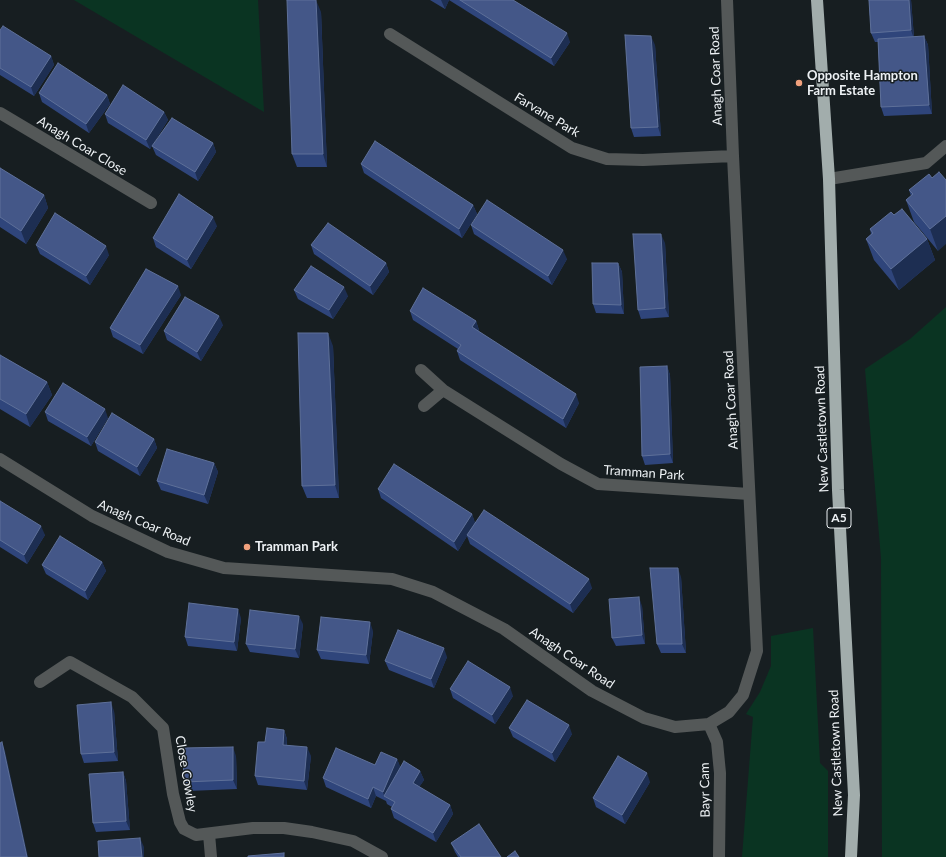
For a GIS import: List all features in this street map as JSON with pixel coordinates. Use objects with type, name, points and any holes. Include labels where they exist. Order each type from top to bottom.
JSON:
[{"type":"highway","name":"New Castletown Road","points":[[817,0],[829,179],[838,490],[854,795],[851,857]]},
{"type":"street","name":"Anagh Coar Road","points":[[0,459],[92,516],[168,552],[224,568],[392,579],[433,592],[504,628],[592,691],[644,718],[675,727],[709,724],[729,712],[743,695],[757,651],[727,0]]},
{"type":"street","name":"Farvane Park","points":[[390,34],[572,148],[607,159],[643,160],[733,156]]},
{"type":"street","name":"Anagh Coar Close","points":[[0,113],[150,203]]},
{"type":"street","points":[[829,179],[926,163],[944,152]]},
{"type":"street","name":"Tramman Park","points":[[421,370],[443,390],[561,464],[598,484],[749,494]]},
{"type":"street","points":[[424,406],[443,390]]},
{"type":"street","name":"Close Cowley","points":[[40,682],[70,662],[132,697],[164,728],[173,794],[180,822],[184,829],[196,835],[253,828],[284,828],[312,832],[353,841],[382,857]]},
{"type":"street","name":"Bayr Cam","points":[[709,724],[717,742],[720,773],[719,857]]},
{"type":"street","points":[[209,834],[210,857]]},
{"type":"green space","points":[[74,0],[258,0],[264,112]]},
{"type":"green space","points":[[946,307],[946,857],[882,857],[881,558],[865,369],[910,339]]},
{"type":"green space","points":[[813,628],[820,763],[828,771],[828,857],[742,857],[753,717],[746,714],[760,692],[771,666],[771,636]]},
{"type":"building","points":[[287,0],[316,0],[323,154],[292,154]]},
{"type":"building","points":[[460,0],[513,0],[567,33],[551,58]]},
{"type":"building","points":[[869,0],[909,0],[911,30],[871,33]]},
{"type":"building","points":[[3,26],[51,56],[31,87],[0,68],[0,30]]},
{"type":"building","points":[[625,35],[651,36],[658,127],[631,128]]},
{"type":"building","points":[[924,36],[929,105],[881,107],[878,39]]},
{"type":"building","points":[[58,63],[107,95],[86,124],[39,93]]},
{"type":"building","points":[[123,85],[164,112],[146,140],[105,114]]},
{"type":"building","points":[[172,118],[213,143],[195,172],[152,146]]},
{"type":"building","points":[[375,141],[473,205],[459,229],[361,164]]},
{"type":"building","points":[[0,168],[44,195],[21,231],[0,217]]},
{"type":"building","points":[[939,172],[946,180],[946,216],[930,229],[906,200],[913,194],[909,190],[929,174],[932,178]]},
{"type":"building","points":[[179,194],[213,217],[187,260],[153,238]]},
{"type":"building","points":[[487,200],[563,250],[548,276],[471,225]]},
{"type":"building","points":[[902,209],[927,239],[891,269],[866,239],[873,233],[870,229],[891,212],[894,215]]},
{"type":"building","points":[[55,213],[106,246],[86,276],[36,245]]},
{"type":"building","points":[[328,223],[386,263],[370,286],[311,245]]},
{"type":"building","points":[[633,234],[661,234],[665,308],[638,310]]},
{"type":"building","points":[[592,263],[618,263],[621,305],[593,304]]},
{"type":"building","points":[[311,266],[344,287],[329,310],[294,290]]},
{"type":"building","points":[[146,269],[178,286],[140,345],[110,328]]},
{"type":"building","points":[[423,288],[476,321],[472,327],[576,394],[563,419],[457,351],[461,345],[410,311]]},
{"type":"building","points":[[185,297],[219,316],[197,352],[164,331]]},
{"type":"building","points":[[298,333],[328,333],[335,485],[302,486]]},
{"type":"building","points":[[0,355],[47,382],[26,414],[0,399]]},
{"type":"building","points":[[667,366],[670,454],[642,456],[640,367]]},
{"type":"building","points":[[63,383],[105,409],[87,437],[45,412]]},
{"type":"building","points":[[112,413],[154,439],[137,467],[95,442]]},
{"type":"building","points":[[167,449],[214,463],[204,495],[157,481]]},
{"type":"building","points":[[394,464],[472,514],[454,542],[378,489]]},
{"type":"building","points":[[0,501],[41,526],[24,555],[0,540]]},
{"type":"building","points":[[484,510],[589,579],[570,604],[467,535]]},
{"type":"building","points":[[60,536],[102,562],[85,591],[42,565]]},
{"type":"building","points":[[650,568],[678,568],[682,644],[657,644]]},
{"type":"building","points":[[639,597],[642,635],[612,638],[609,599]]},
{"type":"building","points":[[189,603],[238,609],[234,642],[185,637]]},
{"type":"building","points":[[250,610],[299,616],[295,649],[246,644]]},
{"type":"building","points":[[321,617],[370,622],[366,655],[317,650]]},
{"type":"building","points":[[398,630],[444,648],[431,679],[385,661]]},
{"type":"building","points":[[468,661],[510,687],[492,715],[450,689]]},
{"type":"building","points":[[527,700],[569,725],[552,753],[509,728]]},
{"type":"building","points":[[111,702],[114,752],[81,754],[77,705]]},
{"type":"building","points":[[267,728],[284,730],[283,745],[307,747],[304,781],[255,776],[258,742],[265,742]]},
{"type":"building","points":[[2,742],[27,857],[0,857],[0,743]]},
{"type":"building","points":[[233,747],[233,780],[184,782],[183,748]]},
{"type":"building","points":[[336,748],[375,765],[381,752],[397,759],[383,792],[373,787],[368,799],[323,778]]},
{"type":"building","points":[[618,756],[647,773],[622,815],[593,798]]},
{"type":"building","points":[[404,761],[420,771],[413,783],[450,805],[433,833],[391,809],[395,802],[384,796]]},
{"type":"building","points":[[123,772],[126,821],[93,823],[89,774]]},
{"type":"building","points":[[479,824],[501,857],[461,857],[451,843]]},
{"type":"building","points":[[140,838],[142,857],[99,857],[98,841]]},
{"type":"building","points":[[515,851],[519,857],[507,857]]},
{"type":"building","points":[[284,853],[284,857],[248,857],[248,856]]},
{"type":"place","name":"Opposite Hampton Farm Estate","points":[[799,83]]},
{"type":"place","name":"Tramman Park","points":[[247,547]]}]
